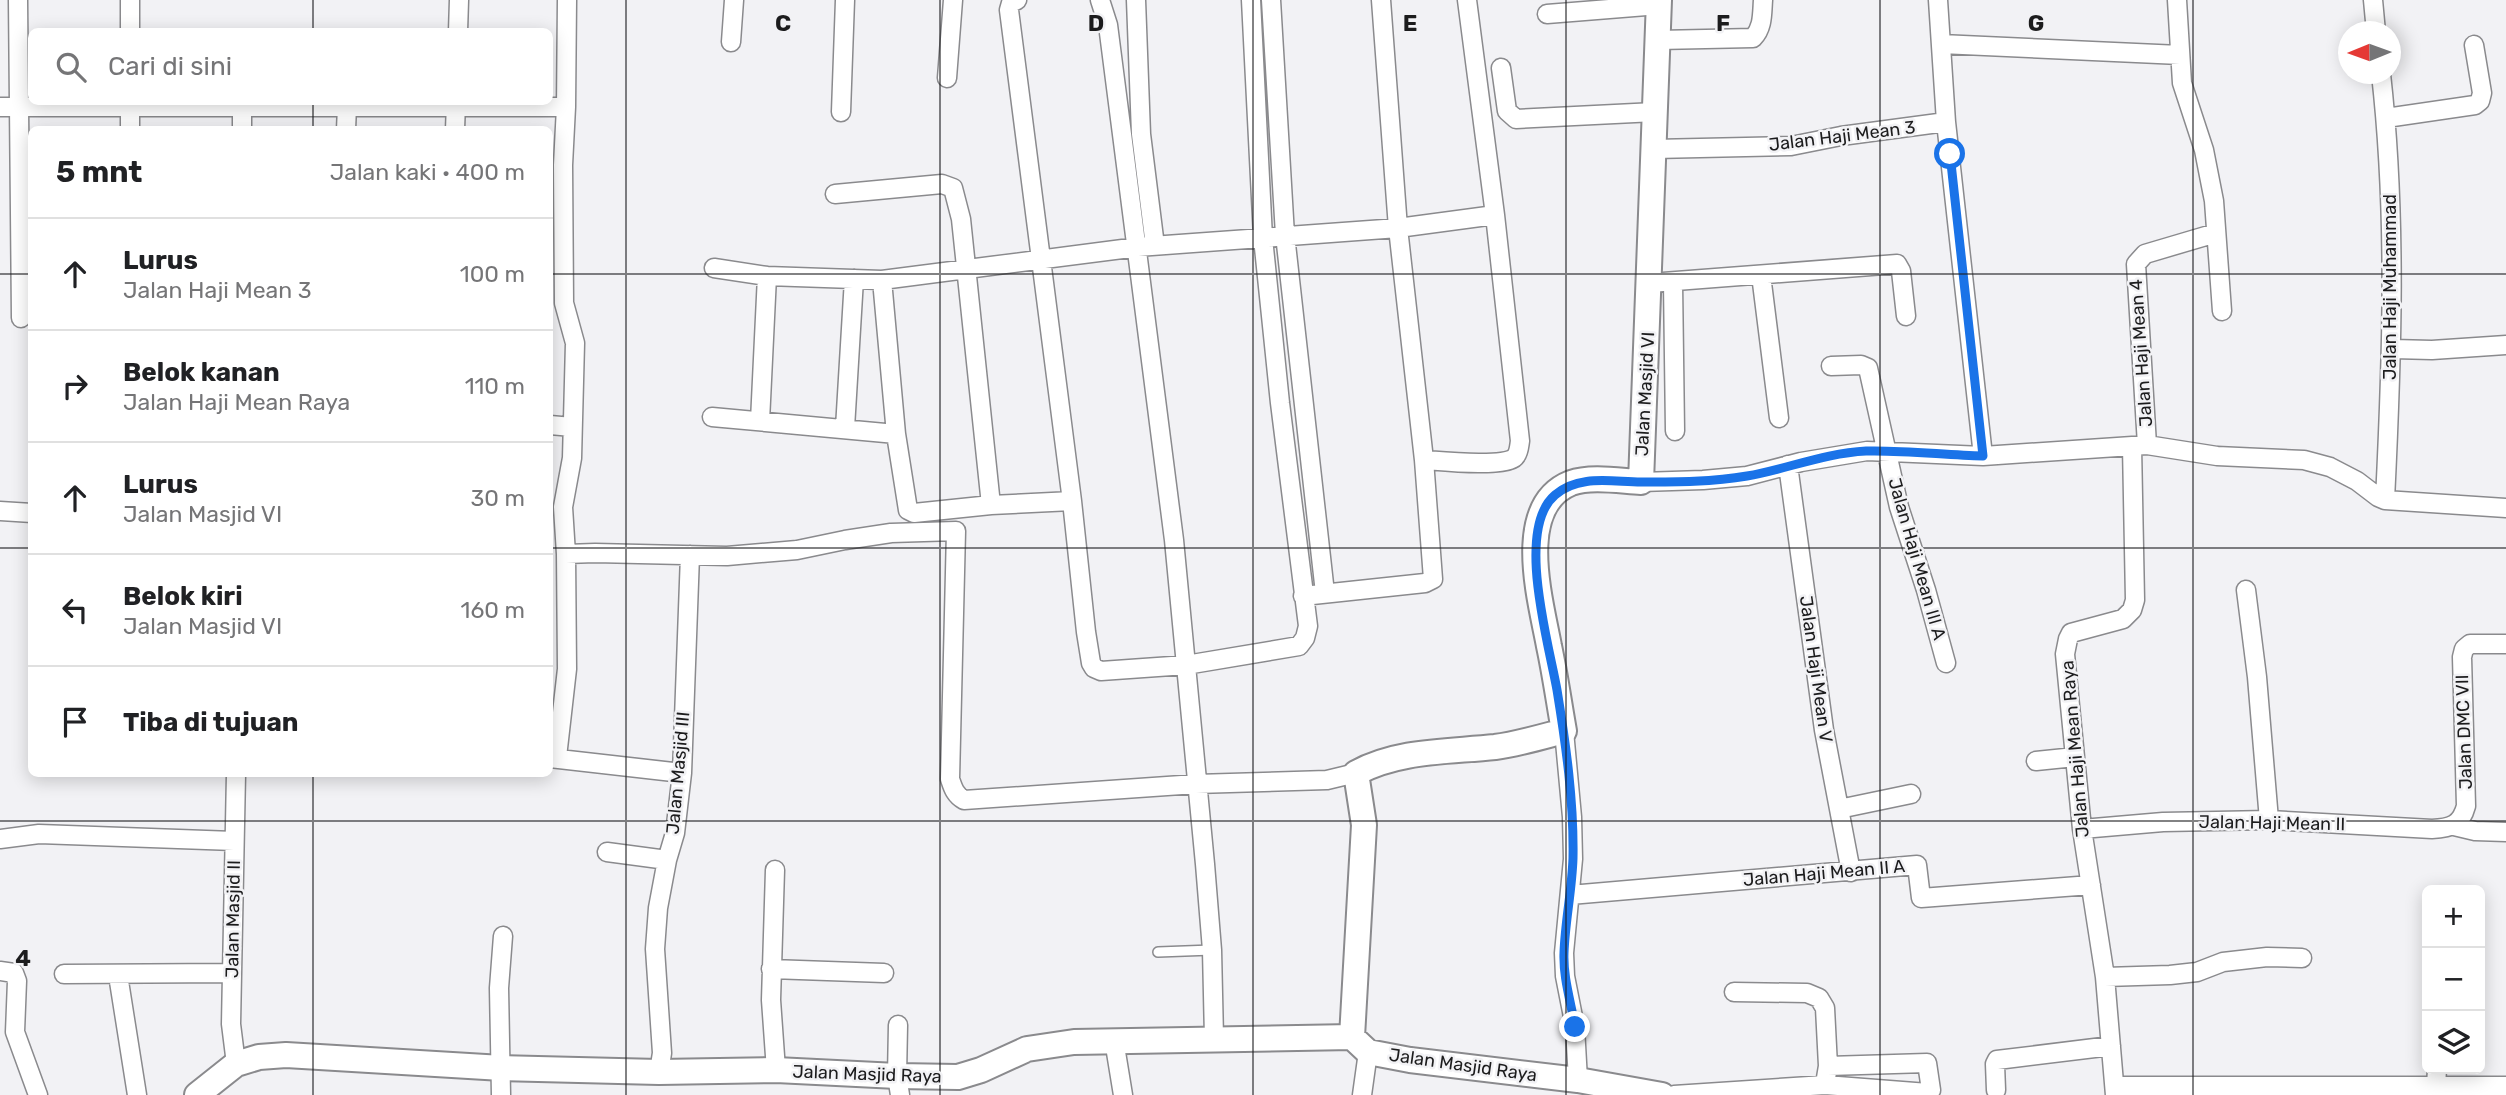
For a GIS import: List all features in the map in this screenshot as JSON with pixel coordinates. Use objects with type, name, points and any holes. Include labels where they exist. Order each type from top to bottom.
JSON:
[{"type":"street","points":[[18,0],[9,107],[21,318]]},
{"type":"street","points":[[130,0],[130,28]]},
{"type":"street","points":[[458,28],[459,0]]},
{"type":"street","points":[[567,0],[563,164],[564,303],[575,344],[572,458],[556,507],[566,554],[568,669],[553,758],[682,773]]},
{"type":"street","points":[[731,43],[734,0]]},
{"type":"street","points":[[841,113],[845,0]]},
{"type":"street","points":[[947,78],[953,0]]},
{"type":"street","points":[[1017,0],[1009,10],[1091,663],[1101,671],[1186,664],[1298,646],[1305,638],[1308,626],[1280,403],[1263,238],[1251,0]]},
{"type":"street","points":[[1100,0],[1108,25],[1146,247]]},
{"type":"street","points":[[1136,0],[1146,247],[1212,950],[1214,1038]]},
{"type":"street","points":[[1271,0],[1285,235],[1325,593]]},
{"type":"street","points":[[1303,596],[1425,583],[1433,579],[1424,460],[1398,228],[1381,0]]},
{"type":"street","points":[[1424,460],[1473,463],[1509,461],[1519,449],[1495,215],[1467,0]]},
{"type":"street","points":[[1658,40],[1753,38],[1759,32],[1763,0]]},
{"type":"street","points":[[1938,0],[1946,122],[1983,456]]},
{"type":"street","points":[[2177,0],[2182,83],[2204,150],[2214,201],[2222,311]]},
{"type":"street","points":[[2373,0],[2375,21]]},
{"type":"street","points":[[1547,15],[1659,3]]},
{"type":"street","name":"Jalan Masjid VI","points":[[1578,1080],[1575,1027],[1565,976],[1564,953],[1570,895],[1572,817],[1564,731],[1540,604],[1535,555],[1542,511],[1553,496],[1572,483],[1592,480],[1641,482],[1661,283],[1654,149],[1659,3]]},
{"type":"street","points":[[1941,44],[2180,55]]},
{"type":"street","points":[[2386,118],[2475,105],[2480,101],[2482,93],[2474,45]]},
{"type":"street","points":[[1501,68],[1507,111],[1516,119],[1655,112]]},
{"type":"street","name":"Jalan Haji Muhammad","points":[[2382,84],[2391,209],[2393,349],[2385,500]]},
{"type":"street","points":[[9,107],[90,105]]},
{"type":"street","points":[[130,105],[130,126]]},
{"type":"street","points":[[186,105],[276,105]]},
{"type":"street","points":[[328,105],[402,105]]},
{"type":"street","points":[[455,126],[456,105]]},
{"type":"street","points":[[493,105],[566,107]]},
{"type":"street","points":[[242,106],[242,126]]},
{"type":"street","points":[[346,126],[347,106]]},
{"type":"street","name":"Jalan Haji Mean 3","points":[[1654,149],[1791,146],[1841,136],[1946,122]]},
{"type":"street","points":[[835,194],[942,184],[953,188],[961,219],[991,505]]},
{"type":"street","points":[[715,268],[767,276],[882,280],[1041,258],[1285,235],[1398,228],[1495,215]]},
{"type":"street","name":"Jalan Haji Mean 4","points":[[2139,446],[2136,264],[2146,254],[2216,233]]},
{"type":"street","points":[[1675,431],[1661,283],[1896,264],[1901,271],[1906,316]]},
{"type":"street","points":[[1761,275],[1779,418]]},
{"type":"street","points":[[761,421],[767,276]]},
{"type":"street","points":[[845,428],[854,279]]},
{"type":"street","points":[[882,280],[896,434],[908,510],[914,513],[991,505],[1072,501]]},
{"type":"street","points":[[2393,349],[2432,350],[2506,345]]},
{"type":"street","name":"Jalan Haji Mean III A","points":[[1831,366],[1861,365],[1868,368],[1889,452],[1899,507],[1947,663]]},
{"type":"street","points":[[712,417],[896,434]]},
{"type":"street","points":[[553,425],[572,427]]},
{"type":"street","points":[[1641,482],[1747,476],[1840,454],[1889,452],[1983,456],[2139,446],[2217,456],[2304,460],[2330,467],[2385,500],[2506,508]]},
{"type":"street","name":"Jalan Haji Mean Raya","points":[[2115,1091],[2105,977],[2082,829],[2065,654],[2071,632],[2123,619],[2132,610],[2135,600],[2139,446]]},
{"type":"street","name":"Jalan Haji Mean V","points":[[1788,465],[1824,730],[1851,872]]},
{"type":"street","points":[[0,511],[28,513]]},
{"type":"street","points":[[566,554],[595,552],[727,555],[797,550],[891,533],[956,531],[950,779],[958,797],[964,800],[1196,784],[1327,780],[1356,773],[1376,762],[1419,754],[1499,747],[1564,731]]},
{"type":"street","name":"Jalan Masjid III","points":[[659,1072],[661,1040],[655,949],[658,908],[675,833],[682,773],[690,555]]},
{"type":"street","points":[[2246,590],[2270,820]]},
{"type":"street","name":"Jalan DMC VII","points":[[2457,824],[2466,806],[2462,657],[2464,649],[2470,644],[2506,644]]},
{"type":"street","points":[[2036,761],[2075,757]]},
{"type":"street","points":[[1356,773],[1364,825],[1360,1044],[1362,1095]]},
{"type":"street","name":"Jalan Masjid II","points":[[236,777],[231,1024],[236,1064]]},
{"type":"street","points":[[1839,809],[1911,794]]},
{"type":"street","name":"Jalan Haji Mean II","points":[[2082,829],[2164,822],[2270,820],[2432,829],[2457,824],[2475,831],[2506,832]]},
{"type":"street","points":[[0,838],[39,834],[234,841]]},
{"type":"street","points":[[607,852],[667,860]]},
{"type":"street","name":"Jalan Haji Mean II A","points":[[1570,895],[1917,865],[1921,898],[2091,885]]},
{"type":"street","points":[[775,870],[771,1000],[776,1070]]},
{"type":"street","points":[[501,1095],[499,988],[503,936]]},
{"type":"street","points":[[2105,977],[2197,972],[2223,962],[2267,957],[2302,958]]},
{"type":"street","points":[[771,969],[884,973]]},
{"type":"street","points":[[0,971],[14,973],[17,981],[15,1032],[38,1095]]},
{"type":"street","points":[[64,974],[231,974]]},
{"type":"street","points":[[118,975],[137,1095]]},
{"type":"street","points":[[1734,992],[1807,993],[1819,998],[1825,1008],[1828,1066],[1825,1085]]},
{"type":"street","points":[[898,1025],[899,1086]]},
{"type":"street","name":"Jalan Masjid Raya","points":[[197,1095],[236,1064],[259,1057],[286,1055],[502,1068],[659,1072],[776,1070],[899,1086],[958,1077],[981,1070],[1027,1049],[1074,1042],[1214,1038],[1360,1044],[1410,1060],[1578,1080],[1662,1095]]},
{"type":"street","points":[[1114,1040],[1123,1095]]},
{"type":"street","points":[[1996,1090],[1997,1060],[2111,1046]]},
{"type":"street","points":[[1674,1095],[1825,1085],[1928,1093],[1931,1090],[1927,1063],[1828,1066]]},
{"type":"street","points":[[2115,1091],[2437,1077],[2506,1086]]},
{"type":"lane","points":[[1158,952],[1212,950]]},
{"type":"route","points":[[1575,1027],[1565,976],[1564,953],[1573,859],[1572,817],[1564,731],[1540,604],[1535,555],[1542,511],[1553,496],[1572,483],[1592,480],[1641,482],[1747,476],[1801,462],[1867,451],[1983,456],[1950,154]]}]
